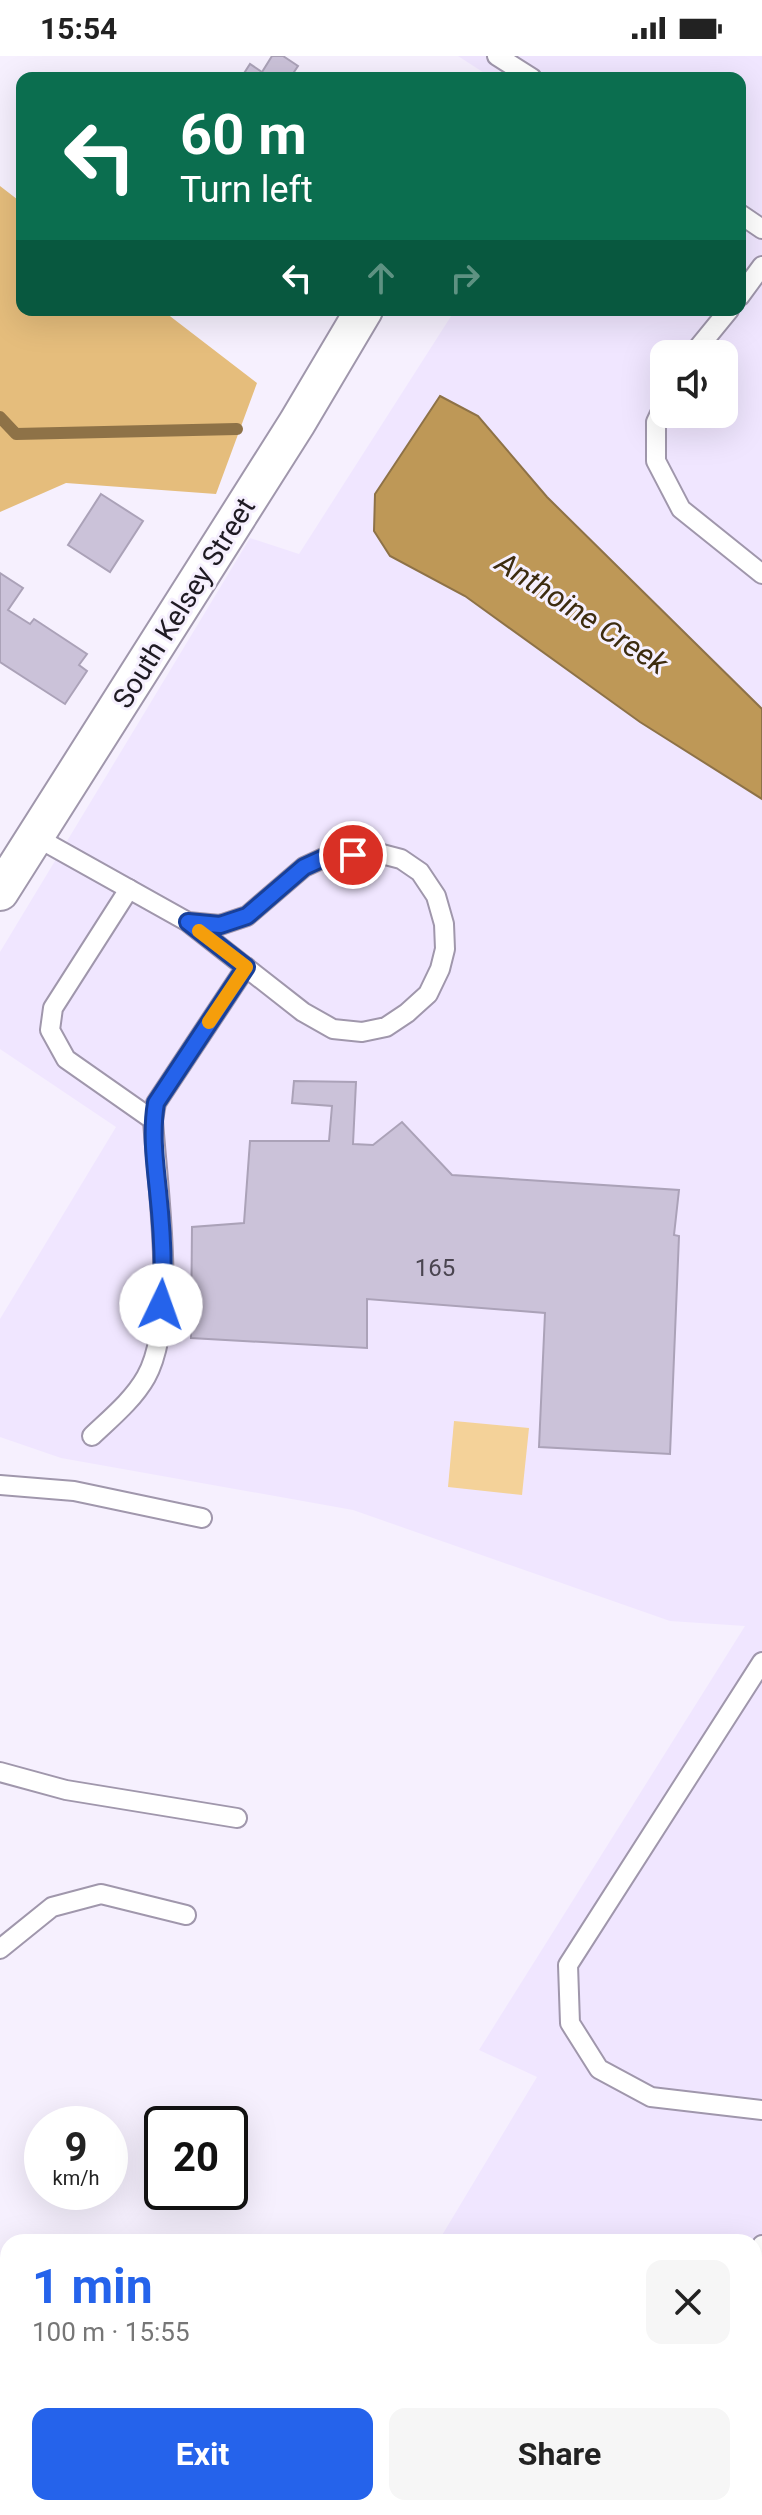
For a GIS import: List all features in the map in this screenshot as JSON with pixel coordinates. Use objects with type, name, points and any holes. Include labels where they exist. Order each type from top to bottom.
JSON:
[{"type":"street","name":"South Kelsey Street","points":[[0,892],[297,423],[360,316]]},
{"type":"lane","points":[[497,56],[522,72]]},
{"type":"lane","points":[[746,288],[762,266]]},
{"type":"lane","points":[[704,340],[724,316]]},
{"type":"lane","points":[[656,428],[656,461],[681,509],[762,574]]},
{"type":"lane","points":[[36,837],[188,922],[303,1012],[333,1029],[362,1032],[386,1027],[428,994],[445,949],[444,924],[436,896],[420,872],[401,859],[378,853],[328,856],[304,867],[247,916],[220,925],[188,922]]},
{"type":"lane","points":[[129,889],[53,1008],[50,1030],[66,1059],[153,1120]]},
{"type":"lane","points":[[92,1436],[147,1376],[156,1349],[163,1284],[153,1120],[156,1103],[246,967]]},
{"type":"lane","points":[[0,1485],[74,1491],[202,1518]]},
{"type":"lane","points":[[762,1662],[568,1965],[570,2023],[599,2069],[651,2097],[762,2110]]},
{"type":"lane","points":[[0,1772],[66,1790],[237,1818]]},
{"type":"lane","points":[[0,1949],[52,1907],[101,1894],[186,1915]]},
{"type":"shaded area","points":[[458,56],[762,56],[762,2234],[443,2234],[537,2077],[479,2050],[745,1626],[670,1621],[353,1510],[61,1458],[0,1437],[0,1319],[116,1127],[0,1049],[0,952],[250,538],[299,554],[451,316],[746,316],[746,72],[483,72]]},
{"type":"shaded area","points":[[0,186],[16,198],[16,316],[170,316],[257,383],[216,494],[66,483],[0,512]]},
{"type":"shaded area","points":[[454,1421],[529,1428],[522,1495],[448,1487]]},
{"type":"water","points":[[440,396],[478,416],[547,497],[762,709],[762,799],[640,722],[465,596],[390,556],[374,531],[375,494]]},
{"type":"building","points":[[272,56],[283,56],[298,66],[294,72],[262,72]]},
{"type":"building","points":[[250,64],[262,72],[245,72]]},
{"type":"building","points":[[101,494],[143,521],[110,572],[68,545]]},
{"type":"building","points":[[0,573],[23,588],[8,610],[30,624],[34,619],[87,654],[79,665],[87,671],[65,704],[0,662]]},
{"type":"building","points":[[294,1081],[356,1082],[353,1144],[373,1145],[402,1122],[452,1175],[679,1190],[674,1235],[679,1236],[670,1454],[539,1447],[545,1313],[367,1299],[367,1348],[191,1338],[192,1227],[244,1223],[250,1141],[329,1141],[332,1106],[292,1103]]},
{"type":"waterway","name":"Anthoine Creek","points":[[0,417],[16,434],[237,429]]},
{"type":"slow traffic","points":[[199,931],[246,967],[209,1022]]},
{"type":"route","points":[[161,1305],[161,1217],[153,1120],[156,1103],[246,967],[188,922],[220,925],[247,916],[304,867],[328,856],[353,855]]}]
